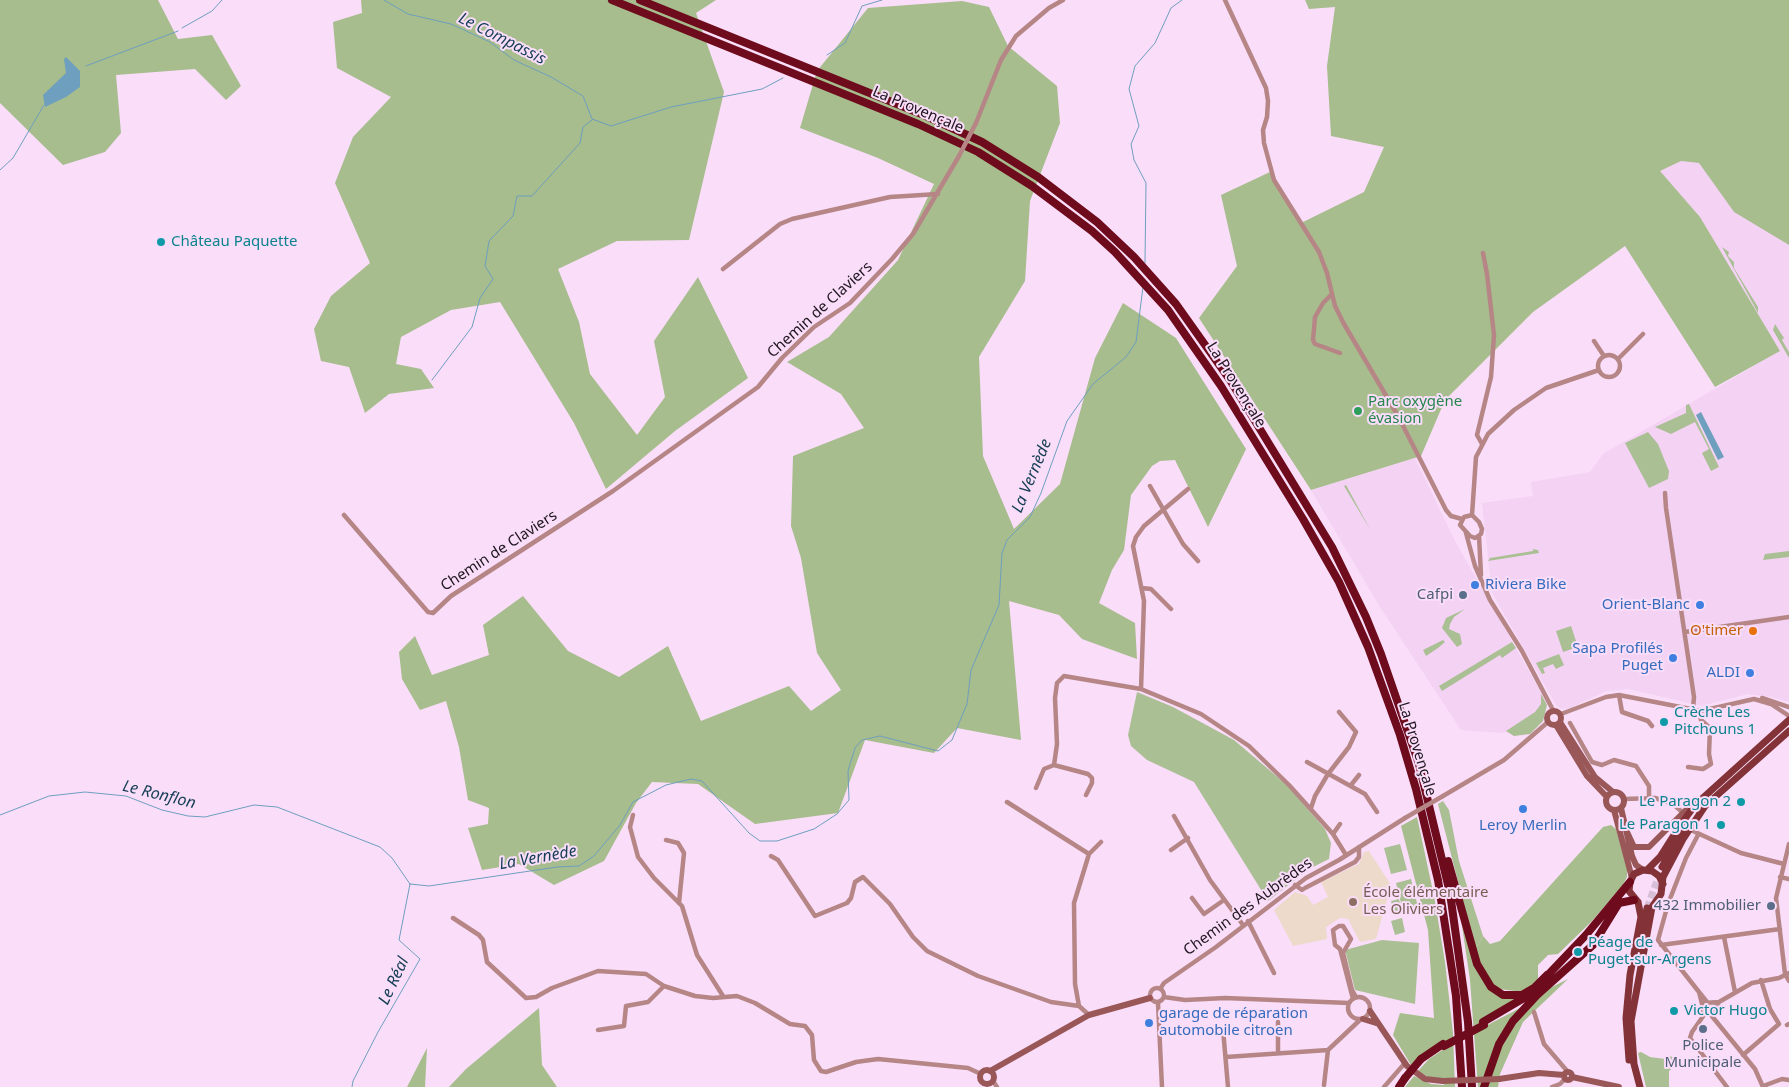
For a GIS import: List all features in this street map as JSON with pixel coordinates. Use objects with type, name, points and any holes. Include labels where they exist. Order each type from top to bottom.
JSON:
[{"type":"highway","name":"La Provençale","points":[[612,0],[918,124],[978,152],[1064,209],[1115,252],[1152,291],[1196,347],[1303,519],[1339,582],[1368,647],[1416,789],[1438,880],[1456,996],[1462,1087]]},
{"type":"highway","name":"La Provençale","points":[[640,0],[924,115],[982,142],[1067,197],[1134,256],[1193,327],[1230,380],[1337,556],[1366,617],[1397,696],[1433,814],[1450,893],[1460,952],[1468,1022],[1472,1087]]},
{"type":"highway","points":[[1433,814],[1472,947],[1485,980],[1496,992],[1516,996],[1534,988],[1586,935],[1630,880]]},
{"type":"highway","points":[[1484,1087],[1493,1057],[1513,1021],[1547,986],[1593,945],[1619,903],[1636,901]]},
{"type":"highway","points":[[1483,1023],[1533,992],[1547,975]]},
{"type":"highway","points":[[1403,1083],[1421,1061],[1444,1045],[1547,986]]},
{"type":"main road","points":[[1636,1087],[1627,1046],[1627,1008],[1630,975],[1641,917],[1636,901],[1629,891],[1630,880],[1645,870],[1664,852],[1688,814],[1708,793],[1789,718]]},
{"type":"main road","points":[[1640,1087],[1634,1064],[1631,1020],[1655,901],[1661,894],[1666,870],[1683,839],[1705,806],[1789,733]]},
{"type":"main road","points":[[1662,867],[1685,824],[1708,793]]},
{"type":"main road","points":[[1645,870],[1659,876],[1662,884]]},
{"type":"main road","points":[[1636,901],[1647,904],[1655,901]]},
{"type":"main road","points":[[1627,1008],[1647,908]]},
{"type":"street","name":"Chemin de Claviers","points":[[344,515],[428,612],[433,612],[451,596],[613,491],[758,387],[782,358],[814,327],[850,303],[892,260],[913,234],[938,194],[976,123],[1001,60],[1016,36],[1049,8],[1063,0]]},
{"type":"street","points":[[1225,0],[1266,88],[1268,101],[1267,117],[1263,130],[1264,143],[1274,180],[1319,252],[1344,324],[1398,416],[1446,510],[1451,516],[1462,519],[1472,515]]},
{"type":"street","points":[[723,269],[780,224],[792,219],[890,197],[938,194]]},
{"type":"street","points":[[1482,444],[1477,435],[1491,377],[1494,335],[1488,274],[1483,253]]},
{"type":"street","points":[[1332,294],[1322,303],[1315,317],[1313,340],[1315,344],[1340,353]]},
{"type":"street","points":[[1618,359],[1643,334]]},
{"type":"street","points":[[1594,341],[1604,356]]},
{"type":"street","points":[[1612,355],[1618,359],[1619,370],[1614,375],[1607,377],[1599,370],[1598,363],[1604,356],[1612,355]]},
{"type":"street","points":[[1481,578],[1479,536],[1482,532],[1482,526],[1472,515],[1474,468],[1482,444],[1500,423],[1531,397],[1564,381],[1599,370]]},
{"type":"street","points":[[1150,486],[1158,504],[1164,510],[1183,544],[1198,560]]},
{"type":"street","points":[[1141,689],[1144,623],[1142,588],[1133,546],[1139,532],[1188,489]]},
{"type":"street","points":[[1665,493],[1696,709],[1701,720],[1710,728],[1709,754],[1711,764],[1702,769],[1688,767]]},
{"type":"street","points":[[1462,519],[1461,528],[1472,538],[1479,536]]},
{"type":"street","points":[[1466,533],[1472,556],[1490,600],[1522,651],[1553,710],[1595,777],[1613,792],[1621,794],[1624,798],[1649,797],[1673,804],[1681,811]]},
{"type":"street","points":[[1142,588],[1151,589],[1171,608]]},
{"type":"street","points":[[1685,632],[1789,617]]},
{"type":"street","points":[[1054,765],[1057,744],[1055,698],[1058,683],[1064,676],[1141,689],[1201,714],[1249,746],[1311,808],[1333,834],[1346,855]]},
{"type":"street","points":[[1553,710],[1547,715],[1548,722],[1559,720],[1606,697],[1619,695],[1708,710],[1742,700],[1754,699],[1771,704],[1789,718]]},
{"type":"street","points":[[1619,695],[1622,712],[1648,721],[1652,726]]},
{"type":"street","points":[[1696,709],[1750,697],[1789,707]]},
{"type":"street","points":[[1311,808],[1315,796],[1328,774],[1349,747],[1356,732],[1339,712]]},
{"type":"street","points":[[1559,720],[1587,776],[1607,797],[1608,806],[1618,809]]},
{"type":"street","name":"Chemin des Aubrèdes","points":[[1160,989],[1164,983],[1216,947],[1295,885],[1483,773],[1525,743],[1548,722]]},
{"type":"street","points":[[1570,724],[1592,762],[1602,765],[1614,760],[1636,766],[1649,786],[1649,797]]},
{"type":"street","points":[[1307,762],[1364,794],[1377,812]]},
{"type":"street","points":[[1036,788],[1044,769],[1054,765],[1088,774],[1092,778],[1092,783],[1086,795]]},
{"type":"street","points":[[1351,785],[1359,775]]},
{"type":"street","points":[[1607,797],[1613,792]]},
{"type":"street","points":[[1626,832],[1632,845],[1640,849],[1649,847],[1690,806],[1708,793]]},
{"type":"street","points":[[1624,798],[1618,809],[1630,880]]},
{"type":"street","points":[[1007,802],[1089,854]]},
{"type":"street","points":[[1618,809],[1634,862],[1645,870]]},
{"type":"street","points":[[633,815],[630,827],[638,857],[685,912],[697,955],[724,996]]},
{"type":"street","points":[[1174,816],[1210,880],[1243,925]]},
{"type":"street","points":[[1333,834],[1340,824]]},
{"type":"street","points":[[1693,831],[1698,835],[1741,853],[1784,864]]},
{"type":"street","points":[[1698,835],[1686,858],[1668,904],[1658,940],[1707,1003],[1714,1009]]},
{"type":"street","points":[[1171,850],[1188,838]]},
{"type":"street","points":[[666,840],[678,843],[684,853],[679,903]]},
{"type":"street","points":[[1089,1015],[1080,1006],[1075,984],[1073,915],[1082,871],[1089,854],[1101,842]]},
{"type":"street","points":[[1789,844],[1776,898],[1789,981]]},
{"type":"street","points":[[1295,885],[1302,890],[1355,862],[1359,857],[1359,847]]},
{"type":"street","points":[[771,856],[778,860],[815,916],[847,903],[851,898],[855,882],[863,877],[890,904],[912,937],[927,951],[978,976],[1051,1002],[1080,1006]]},
{"type":"street","points":[[1780,877],[1789,879]]},
{"type":"street","points":[[1192,898],[1204,914],[1224,900]]},
{"type":"street","points":[[453,918],[479,935],[483,940],[487,962],[526,998],[536,997],[590,973],[603,970],[646,974],[664,986],[695,996],[737,996],[755,1003],[790,1024],[809,1029],[813,1040],[814,1060],[821,1071],[826,1072],[856,1062],[878,1059],[968,1068],[991,1083]]},
{"type":"street","points":[[1248,921],[1274,973]]},
{"type":"street","points":[[1348,1011],[1353,1000],[1343,953],[1351,939],[1343,926],[1339,926],[1333,930],[1335,945],[1340,949],[1353,1000]]},
{"type":"street","points":[[1660,945],[1780,929]]},
{"type":"street","points":[[1724,937],[1735,992]]},
{"type":"street","points":[[1711,1015],[1719,1002],[1735,992],[1760,980],[1779,978],[1787,974]]},
{"type":"street","points":[[1743,1055],[1779,1024],[1770,1010],[1760,980]]},
{"type":"street","points":[[598,1030],[622,1028],[626,1006],[648,1002],[664,986]]},
{"type":"street","points":[[1150,998],[1152,990],[1160,989],[1164,997]]},
{"type":"street","points":[[1162,1087],[1158,1003],[1164,997]]},
{"type":"street","points":[[1164,997],[1185,1000],[1328,1000],[1338,1003],[1352,1016],[1378,1023]]},
{"type":"street","points":[[976,1087],[981,1076],[1089,1015],[1150,998],[1158,1003]]},
{"type":"street","points":[[1338,1003],[1366,999],[1370,1011],[1405,1063],[1425,1079],[1443,1081],[1499,1079],[1539,1073],[1619,1087]]},
{"type":"street","points":[[1704,1015],[1700,1010],[1707,1003],[1719,1002]]},
{"type":"street","points":[[1226,1057],[1328,1050],[1370,1011]]},
{"type":"street","points":[[1534,1012],[1544,1044],[1565,1079]]},
{"type":"street","points":[[1704,1015],[1711,1015]]},
{"type":"street","points":[[1704,1015],[1690,1038],[1727,1087]]},
{"type":"street","points":[[1711,1015],[1754,1070],[1763,1087],[1782,1079],[1789,1080]]},
{"type":"street","points":[[1352,1016],[1352,1028]]},
{"type":"street","points":[[1278,1022],[1278,1053]]},
{"type":"street","points":[[1223,1029],[1228,1087]]},
{"type":"street","points":[[1323,1086],[1328,1050]]},
{"type":"street","points":[[1384,1085],[1405,1063]]},
{"type":"street","points":[[991,1083],[1002,1064]]},
{"type":"street","points":[[990,1071],[991,1083]]},
{"type":"street","points":[[1552,1087],[1565,1079]]},
{"type":"shaded area","points":[[1681,161],[1699,163],[1734,212],[1789,245],[1789,702],[1748,694],[1701,706],[1629,689],[1606,691],[1570,708],[1561,709],[1556,705],[1492,593],[1482,503],[1533,496],[1531,482],[1590,472],[1603,454],[1780,351],[1700,217],[1660,171]]},
{"type":"shaded area","points":[[1415,458],[1455,541],[1547,703],[1530,723],[1503,733],[1461,730],[1378,604],[1311,490]]},
{"type":"shaded area","name":"École élémentaire Les Oliviers","points":[[1369,851],[1391,885],[1376,939],[1360,942],[1348,919],[1340,918],[1326,927],[1327,939],[1293,946],[1274,910],[1295,892],[1307,896],[1313,905],[1328,897],[1321,882],[1359,864],[1364,852]]},
{"type":"green space","points":[[0,0],[158,0],[178,39],[212,35],[241,86],[226,100],[195,69],[116,75],[121,133],[105,152],[63,165],[0,103]]},
{"type":"green space","points":[[361,0],[716,0],[696,13],[724,92],[689,240],[617,241],[558,269],[579,322],[590,374],[637,435],[665,397],[654,341],[698,277],[748,378],[675,431],[606,489],[574,423],[500,302],[451,310],[401,337],[396,364],[421,369],[434,388],[389,394],[365,413],[349,367],[321,361],[314,329],[331,296],[370,263],[335,183],[353,137],[391,97],[337,68],[333,22],[362,13]]},
{"type":"green space","points":[[1305,0],[1789,0],[1789,245],[1734,212],[1699,163],[1681,161],[1660,171],[1700,217],[1780,351],[1715,387],[1625,246],[1533,312],[1445,400],[1421,456],[1311,490],[1199,318],[1237,266],[1221,195],[1270,172],[1301,223],[1364,192],[1384,147],[1331,136],[1327,66],[1335,7],[1309,9]]},
{"type":"green space","points":[[962,1],[989,7],[1008,46],[1057,86],[1060,123],[1030,201],[1025,281],[979,357],[983,456],[1014,529],[1060,484],[1095,358],[1123,303],[1176,338],[1246,449],[1208,527],[1175,460],[1160,461],[1152,466],[1131,495],[1124,550],[1112,570],[1099,603],[1135,623],[1137,659],[1082,639],[1059,615],[1009,601],[1021,740],[957,728],[934,753],[865,740],[838,813],[755,824],[698,784],[652,782],[636,803],[604,861],[554,885],[519,864],[482,870],[468,828],[488,824],[489,808],[468,800],[459,747],[446,701],[420,710],[402,679],[399,652],[415,636],[432,675],[489,655],[483,625],[523,596],[568,651],[619,677],[668,646],[701,721],[789,686],[811,711],[841,690],[817,653],[801,558],[791,526],[793,456],[864,428],[841,394],[787,362],[829,337],[898,260],[934,184],[878,158],[800,128],[817,71],[868,8]]},
{"type":"green space","points":[[1722,247],[1729,252],[1728,256],[1734,262],[1734,268],[1758,307],[1758,313]]},
{"type":"green space","points":[[1775,324],[1784,338],[1782,340],[1789,352],[1789,358],[1773,330]]},
{"type":"green space","points":[[1689,404],[1719,467],[1711,471],[1702,453],[1709,449],[1695,422],[1671,434],[1655,427],[1686,413],[1686,405]]},
{"type":"green space","points":[[1648,432],[1658,444],[1669,471],[1668,479],[1649,488],[1625,443]]},
{"type":"green space","points":[[1346,485],[1371,531],[1344,486]]},
{"type":"green space","points":[[1533,549],[1538,550],[1539,553],[1488,561],[1490,558],[1533,551]]},
{"type":"green space","points":[[1789,551],[1789,557],[1763,560],[1765,554]]},
{"type":"green space","points":[[1465,609],[1454,617],[1450,624],[1449,629],[1460,634],[1462,644],[1457,647],[1442,628],[1446,618]]},
{"type":"green space","points":[[1571,626],[1578,647],[1563,652],[1556,631]]},
{"type":"green space","points":[[1443,640],[1445,642],[1426,656],[1423,650]]},
{"type":"green space","points":[[1512,642],[1516,648],[1502,658],[1500,655],[1442,691],[1439,686]]},
{"type":"green space","points":[[1559,654],[1564,665],[1556,669],[1553,664],[1543,668],[1545,673],[1542,674],[1536,663]]},
{"type":"green space","points":[[1137,692],[1173,707],[1234,740],[1287,785],[1325,829],[1331,843],[1329,859],[1309,869],[1268,901],[1194,782],[1147,760],[1131,746],[1128,735]]},
{"type":"green space","points":[[1541,694],[1547,705],[1543,721],[1530,734],[1514,736],[1506,731],[1535,712],[1541,704]]},
{"type":"green space","points":[[1443,801],[1449,810],[1459,861],[1483,936],[1477,947],[1477,955],[1438,804]]},
{"type":"green space","points":[[1417,817],[1434,896],[1445,962],[1453,1033],[1455,1087],[1405,1087],[1414,1076],[1431,1084],[1444,1085],[1444,1079],[1428,1077],[1418,1071],[1429,1059],[1444,1049],[1424,1054],[1411,1065],[1393,1035],[1400,1013],[1434,1018],[1428,930],[1401,826]]},
{"type":"green space","points":[[1611,825],[1616,829],[1627,869],[1627,877],[1623,885],[1592,921],[1558,954],[1548,955],[1538,965],[1538,981],[1523,992],[1499,989],[1487,978],[1477,955],[1477,947],[1483,936],[1490,944],[1500,941],[1603,827]]},
{"type":"green space","points":[[1400,844],[1407,870],[1391,874],[1384,848]]},
{"type":"green space","points":[[1411,879],[1418,907],[1403,911],[1396,883]]},
{"type":"green space","points":[[1399,899],[1402,912],[1395,915],[1391,901]]},
{"type":"green space","points":[[1402,918],[1405,932],[1395,935],[1391,921]]},
{"type":"green space","points":[[1461,919],[1479,973],[1486,985],[1521,998],[1479,1022],[1480,1029],[1520,1008],[1482,1087],[1478,1087],[1470,980]]},
{"type":"green space","points":[[1382,940],[1419,943],[1415,1004],[1355,990],[1345,950]]},
{"type":"green space","points":[[1568,979],[1523,1022],[1500,1074],[1498,1087],[1486,1087],[1505,1037],[1523,1013],[1550,988]]},
{"type":"green space","points":[[539,1008],[542,1065],[557,1087],[449,1087],[466,1069]]},
{"type":"green space","points":[[427,1048],[425,1087],[407,1087]]},
{"type":"green space","points":[[1641,1052],[1650,1057],[1665,1059],[1670,1056],[1674,1058],[1675,1066],[1669,1071],[1669,1087],[1646,1087],[1638,1053]]},
{"type":"water","points":[[66,57],[80,71],[80,87],[66,97],[45,107],[43,95],[66,73],[64,59]]},
{"type":"water","points":[[1701,412],[1724,457],[1718,460],[1696,415]]},
{"type":"waterway","name":"Le Compassis","points":[[182,28],[212,11],[222,0]]},
{"type":"waterway","name":"Le Compassis","points":[[384,0],[408,14],[451,24],[490,42],[514,60],[551,77],[583,96],[592,119],[611,126],[671,107],[762,89],[783,78]]},
{"type":"waterway","name":"Le Compassis","points":[[827,55],[845,43],[862,6],[882,0]]},
{"type":"waterway","name":"La Vernède","points":[[1145,263],[1146,183],[1134,160],[1131,144],[1139,126],[1129,89],[1135,66],[1155,43],[1171,8],[1182,0]]},
{"type":"waterway","points":[[86,66],[178,31]]},
{"type":"waterway","points":[[0,170],[13,158],[44,105]]},
{"type":"waterway","name":"Le Compassis","points":[[432,380],[472,327],[480,298],[493,279],[485,266],[489,241],[513,216],[517,196],[532,196],[580,143],[583,127],[592,120]]},
{"type":"waterway","name":"La Vernède","points":[[410,884],[429,886],[557,867],[579,866],[594,856],[620,825],[633,802],[666,785],[691,779],[702,781],[749,833],[760,841],[777,841],[814,829],[837,814],[849,800],[848,771],[855,748],[862,740],[880,736],[938,751],[952,740],[967,704],[971,670],[999,605],[1002,553],[1007,540],[1030,517],[1041,493],[1067,421],[1093,384],[1126,357],[1136,342],[1143,287]]},
{"type":"waterway","name":"Le Ronflon","points":[[0,815],[49,796],[85,792],[126,796],[162,810],[188,816],[205,817],[254,805],[277,807],[380,847],[392,858],[410,884]]},
{"type":"waterway","name":"Le Réal","points":[[352,1087],[353,1081],[378,1032],[420,959],[399,940],[410,884]]},
{"type":"tunnel","points":[[1647,908],[1662,867]]},
{"type":"place","name":"Château Paquette","points":[[161,242]]},
{"type":"place","name":"Parc oxygène évasion","points":[[1358,411]]},
{"type":"place","name":"Riviera Bike","points":[[1475,585]]},
{"type":"place","name":"Cafpi","points":[[1463,595]]},
{"type":"place","name":"Orient-Blanc","points":[[1700,605]]},
{"type":"place","name":"O'timer","points":[[1753,631]]},
{"type":"place","name":"Sapa Profilés Puget","points":[[1673,658]]},
{"type":"place","name":"ALDI","points":[[1750,673]]},
{"type":"place","name":"Crèche Les Pitchouns 1","points":[[1664,722]]},
{"type":"place","name":"Le Paragon 2","points":[[1741,802]]},
{"type":"place","name":"Leroy Merlin","points":[[1523,809]]},
{"type":"place","name":"Le Paragon 1","points":[[1721,825]]},
{"type":"place","name":"École élémentaire Les Oliviers","points":[[1353,902]]},
{"type":"place","name":"432 Immobilier","points":[[1771,906]]},
{"type":"place","name":"Péage de Puget-sur-Argens","points":[[1578,952]]},
{"type":"place","name":"Victor Hugo","points":[[1674,1011]]},
{"type":"place","name":"garage de réparation automobile citroen","points":[[1149,1023]]},
{"type":"place","name":"Police Municipale","points":[[1703,1029]]}]
